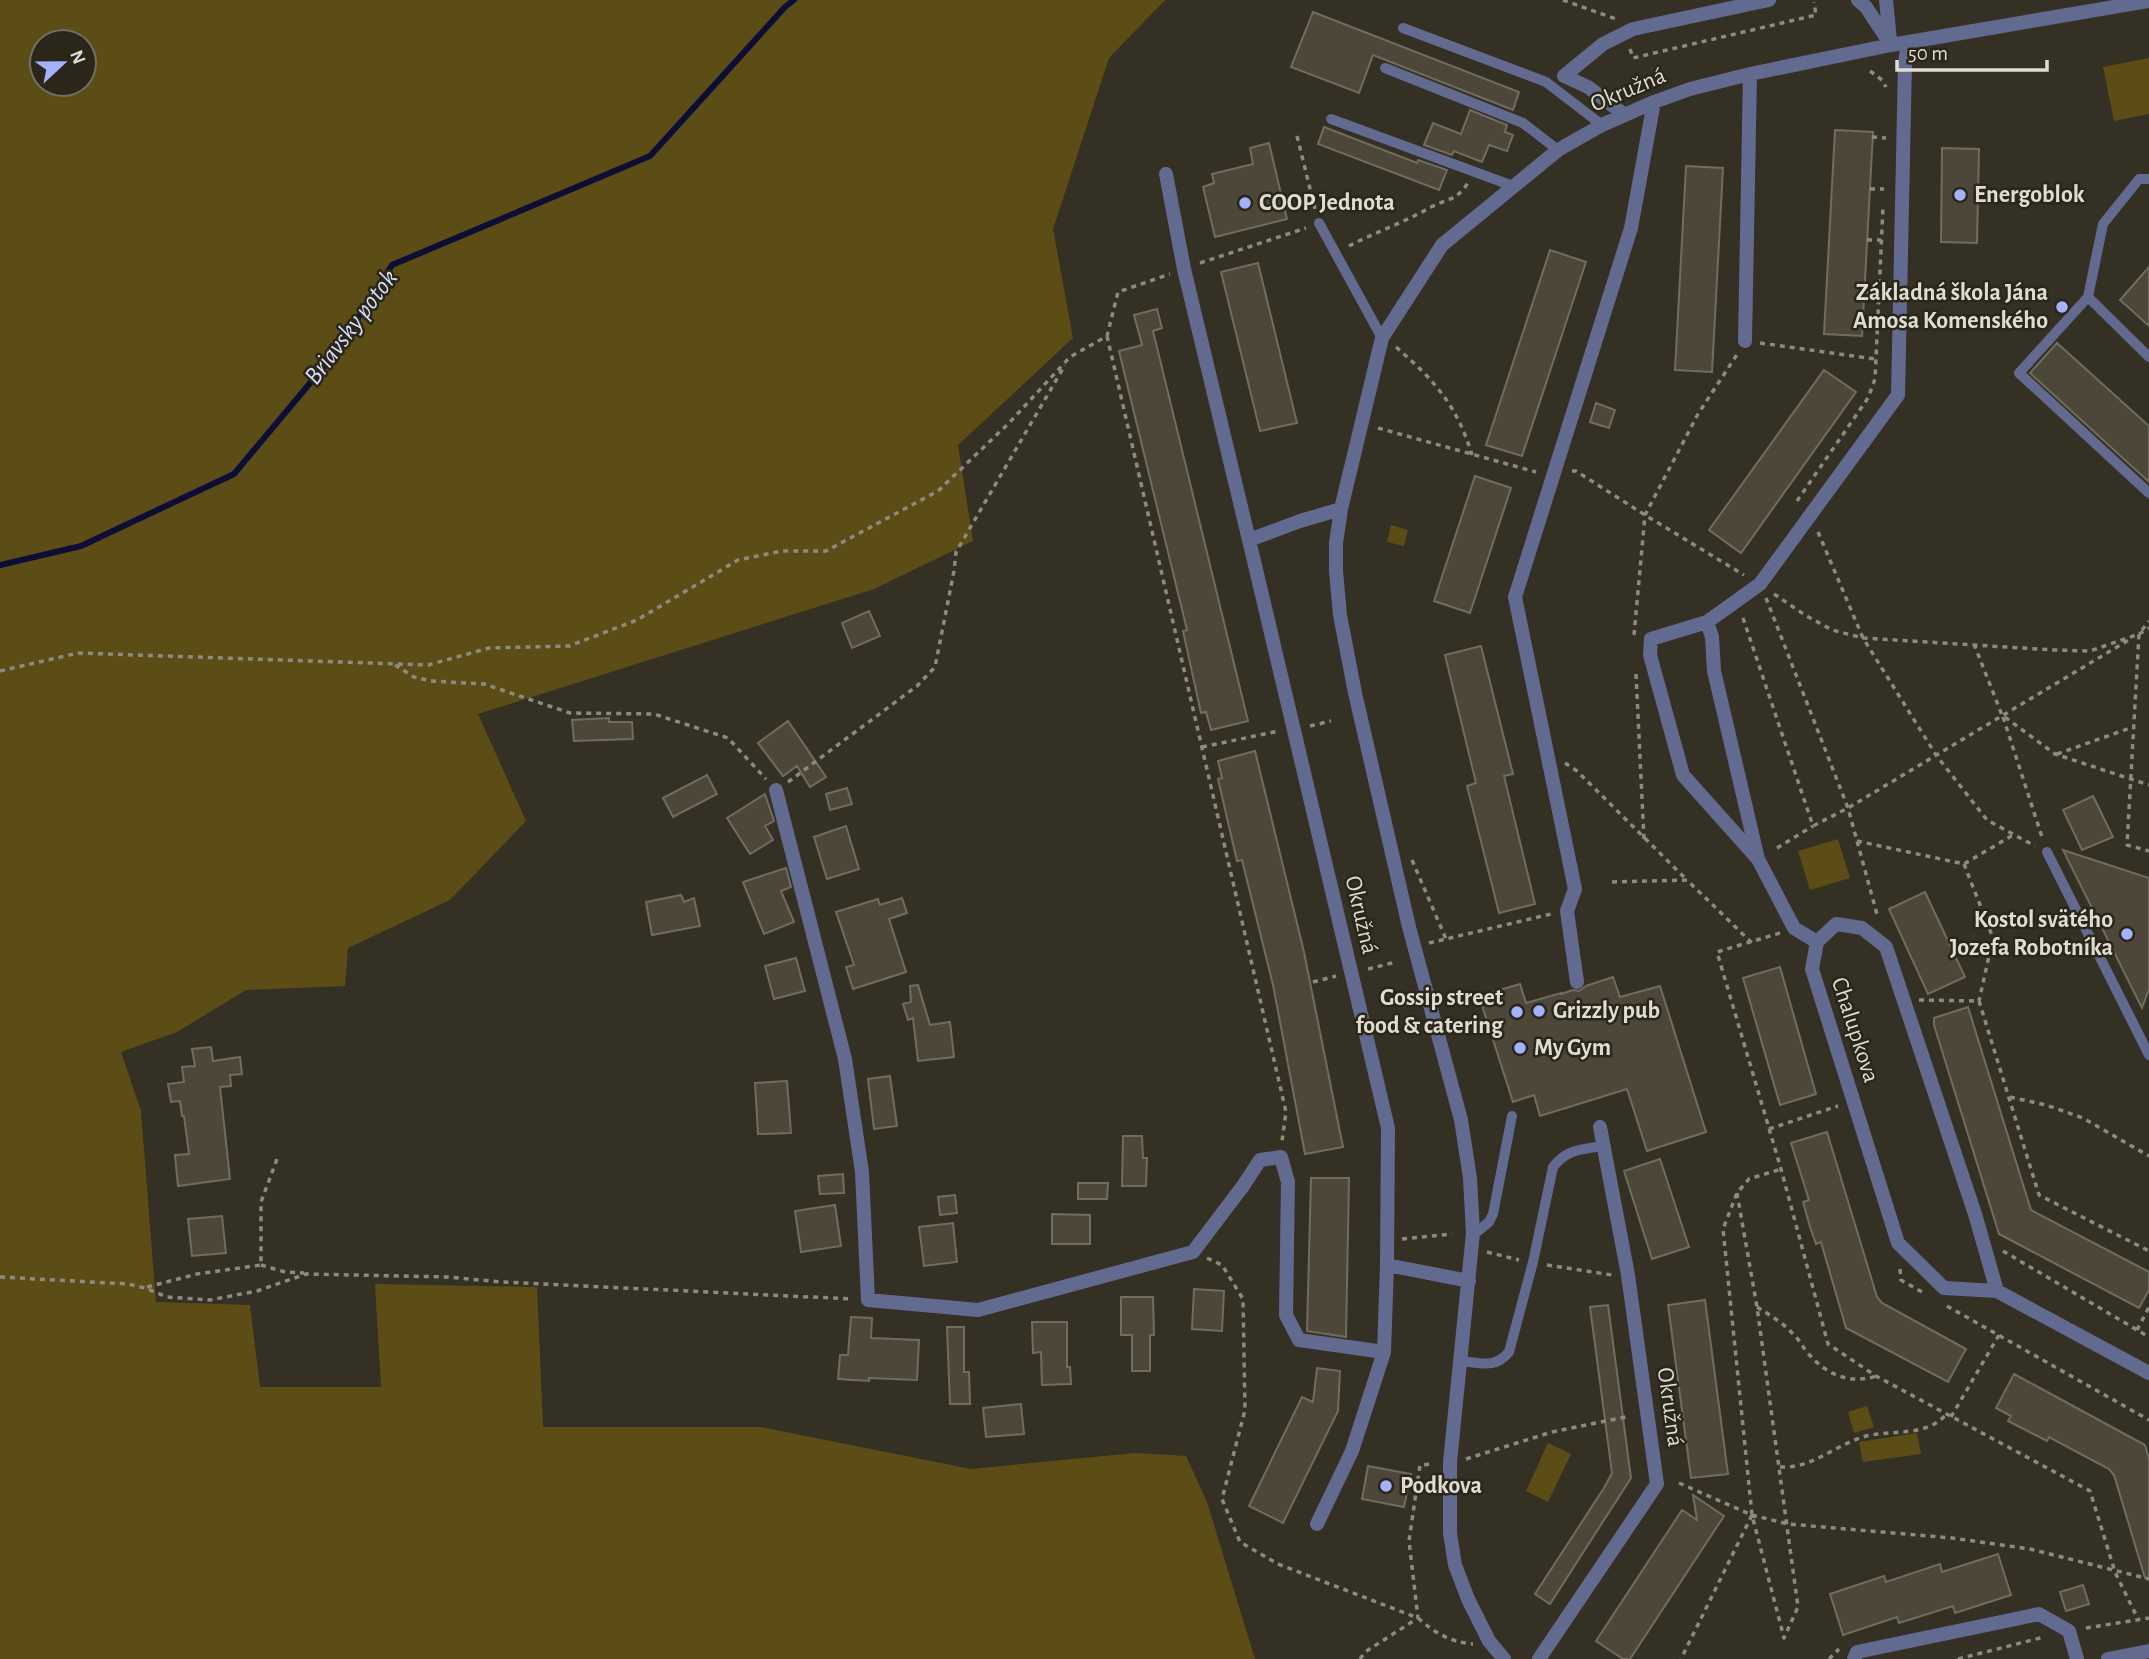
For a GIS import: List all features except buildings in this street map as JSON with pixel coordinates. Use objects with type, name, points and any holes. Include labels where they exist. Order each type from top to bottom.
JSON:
[{"type":"street","points":[[1625,115],[1588,87],[1564,76],[1603,44],[1633,29],[1769,0]]},
{"type":"street","points":[[1858,0],[1867,7],[1891,45]]},
{"type":"street","points":[[1886,0],[1891,45]]},
{"type":"street","name":"Okružná","points":[[1504,1659],[1489,1641],[1468,1600],[1455,1564],[1450,1533],[1450,1462],[1473,1235],[1470,1178],[1461,1120],[1415,947],[1355,693],[1340,615],[1336,543],[1341,509],[1382,338],[1442,244],[1558,150],[1602,125],[1654,102],[1690,89],[1750,74],[1891,45],[2149,1]]},
{"type":"street","points":[[1908,42],[1905,63],[1898,396],[1760,584],[1707,622],[1651,639],[1650,655],[1683,775],[1758,859],[1794,928],[1817,942],[1836,924],[1862,928],[1886,947],[1975,1214],[1997,1290]]},
{"type":"street","points":[[1745,341],[1750,74]]},
{"type":"street","points":[[1577,982],[1567,911],[1575,889],[1515,597],[1631,228],[1654,102]]},
{"type":"street","name":"Okružná","points":[[1166,174],[1184,269],[1388,1128],[1384,1352],[1352,1451],[1317,1524]]},
{"type":"street","points":[[1249,540],[1341,509]]},
{"type":"street","points":[[1707,622],[1712,637],[1714,671],[1758,859]]},
{"type":"street","points":[[776,790],[845,1059],[862,1172],[868,1300],[978,1310],[1193,1252],[1260,1160],[1280,1157],[1288,1182],[1286,1315],[1299,1340],[1384,1352]]},
{"type":"street","name":"Chalupkova","points":[[1817,942],[1812,969],[1898,1243],[1944,1287],[1997,1290],[2149,1373]]},
{"type":"street","name":"Okružná","points":[[1539,1659],[1657,1485],[1628,1275],[1600,1127]]},
{"type":"street","points":[[1387,1265],[1469,1281]]},
{"type":"street","points":[[1854,1659],[1857,1652],[2039,1614],[2069,1631],[2077,1659]]},
{"type":"street","points":[[2108,1659],[2149,1651]]},
{"type":"lane","points":[[1403,28],[1546,82],[1602,125]]},
{"type":"lane","points":[[1385,68],[1523,123],[1558,150]]},
{"type":"lane","points":[[1331,120],[1513,186]]},
{"type":"lane","points":[[2149,179],[2139,179],[2103,224],[2088,297],[2019,373],[2149,493]]},
{"type":"lane","points":[[1319,223],[1382,338]]},
{"type":"lane","points":[[2088,297],[2149,357]]},
{"type":"lane","points":[[2047,852],[2149,1055]]},
{"type":"lane","points":[[1473,1235],[1489,1222],[1493,1214],[1512,1116]]},
{"type":"lane","points":[[1461,1361],[1493,1364],[1502,1360],[1509,1352],[1533,1262],[1553,1167],[1562,1155],[1602,1146]]},
{"type":"path","points":[[1870,71],[1882,80],[1887,92]]},
{"type":"path","points":[[1872,137],[1886,138],[1887,127]]},
{"type":"path","points":[[1280,1157],[1286,1112],[1107,336],[1118,292],[1319,223],[1297,136]]},
{"type":"path","points":[[1335,253],[1450,201],[1465,187],[1474,172]]},
{"type":"path","points":[[1870,189],[1884,189]]},
{"type":"path","points":[[1796,503],[1868,398],[1875,379],[1883,202]]},
{"type":"path","points":[[1867,240],[1881,240]]},
{"type":"path","points":[[1864,292],[1879,291]]},
{"type":"path","points":[[0,671],[78,653],[428,665],[489,648],[569,646],[637,620],[738,560],[782,551],[826,551],[938,491],[1009,423],[1070,357],[1107,336]]},
{"type":"path","points":[[1382,338],[1409,357],[1442,392],[1458,418],[1472,455]]},
{"type":"path","points":[[1634,641],[1645,515],[1698,414],[1745,341],[1875,359]]},
{"type":"path","points":[[395,665],[414,677],[431,681],[484,684],[570,713],[654,715],[728,738],[776,790],[918,687],[935,667],[956,552],[1070,357]]},
{"type":"path","points":[[1377,428],[1533,472]]},
{"type":"path","points":[[1576,471],[1832,630],[1863,638],[2090,651],[2139,634],[2149,621]]},
{"type":"path","points":[[1818,532],[1863,638],[1936,755],[1987,821],[2047,852]]},
{"type":"path","points":[[1760,584],[1848,808],[1886,947]]},
{"type":"path","points":[[1743,608],[1743,619],[1813,826]]},
{"type":"path","points":[[1777,848],[2149,628]]},
{"type":"path","points":[[2139,634],[2127,845],[2149,851]]},
{"type":"path","points":[[1973,644],[2002,715],[2047,852]]},
{"type":"path","points":[[1636,667],[1644,840]]},
{"type":"path","points":[[2002,715],[2055,754],[2149,785]]},
{"type":"path","points":[[1202,747],[1331,721]]},
{"type":"path","points":[[2055,754],[2133,727]]},
{"type":"path","points":[[1577,771],[1644,840],[1752,943]]},
{"type":"path","points":[[1857,841],[1964,864],[2013,835]]},
{"type":"path","points":[[1411,857],[1446,939]]},
{"type":"path","points":[[1964,864],[1993,938],[1979,1001],[2039,1195],[2149,1251]]},
{"type":"path","points":[[1612,882],[1687,880]]},
{"type":"path","points":[[1415,947],[1567,911]]},
{"type":"path","points":[[1794,928],[1717,952],[1781,1169],[1828,1344],[1876,1376],[2090,1491],[2115,1572],[2138,1619]]},
{"type":"path","points":[[1903,1000],[1979,1001]]},
{"type":"path","points":[[2009,1097],[2046,1105],[2083,1118],[2149,1156]]},
{"type":"path","points":[[1768,1129],[1853,1101]]},
{"type":"path","points":[[261,1265],[261,1202],[277,1159]]},
{"type":"path","points":[[1737,1193],[1757,1307],[1798,1607],[1784,1638],[1752,1515],[1723,1229],[1737,1193],[1749,1179],[1781,1169]]},
{"type":"path","points":[[1387,1241],[1452,1234]]},
{"type":"path","points":[[1980,1238],[2149,1337]]},
{"type":"path","points":[[1898,1243],[1901,1280],[1923,1292]]},
{"type":"path","points":[[1193,1252],[1222,1265],[1243,1299],[1245,1410],[1222,1499],[1240,1542],[1278,1564],[1418,1618],[1434,1633],[1450,1640],[1471,1644],[1489,1641]]},
{"type":"path","points":[[1487,1252],[1533,1262],[1628,1275]]},
{"type":"path","points":[[145,1287],[197,1274],[261,1265],[285,1272],[306,1274],[448,1277],[868,1300]]},
{"type":"path","points":[[0,1278],[128,1284],[145,1287],[167,1297],[210,1300],[257,1291],[306,1274]]},
{"type":"path","points":[[1945,1305],[2149,1420]]},
{"type":"path","points":[[1757,1307],[1795,1335],[1822,1368],[1853,1380],[1876,1376]]},
{"type":"path","points":[[2137,1330],[2149,1307]]},
{"type":"path","points":[[1780,1467],[1799,1465],[1863,1437],[1906,1432],[1939,1422],[1949,1415],[1999,1335]]},
{"type":"path","points":[[1418,1618],[1409,1541],[1420,1465],[1474,1458],[1552,1432],[1631,1416]]},
{"type":"path","points":[[1679,1483],[1752,1515],[1787,1524],[1952,1538],[2030,1549],[2149,1579]]},
{"type":"path","points":[[1681,1659],[1752,1515]]},
{"type":"path","points":[[1360,1659],[1418,1618]]},
{"type":"shaded area","points":[[0,0],[1165,0],[1109,58],[1053,229],[1073,338],[958,445],[973,541],[874,589],[478,714],[526,821],[450,900],[348,948],[345,986],[246,990],[177,1032],[121,1052],[141,1111],[156,1302],[250,1305],[260,1387],[381,1387],[375,1284],[537,1287],[543,1427],[761,1427],[971,1469],[1135,1453],[1186,1456],[1207,1502],[1255,1659],[0,1659]]},
{"type":"shaded area","points":[[2149,58],[2149,114],[2114,121],[2103,67]]},
{"type":"shaded area","points":[[1391,525],[1408,530],[1404,546],[1387,542]]},
{"type":"shaded area","points":[[1838,839],[1850,878],[1810,890],[1798,851]]},
{"type":"shaded area","points":[[1867,1406],[1874,1427],[1854,1433],[1848,1412]]},
{"type":"shaded area","points":[[1917,1433],[1921,1454],[1863,1462],[1859,1442]]},
{"type":"shaded area","points":[[1548,1443],[1571,1454],[1548,1502],[1526,1491]]},
{"type":"waterway","name":"Briavsky potok","points":[[0,565],[81,546],[234,474],[336,352],[392,265],[650,156],[794,0]]},
{"type":"place","name":"Energoblok","points":[[1960,195]]},
{"type":"place","name":"COOP Jednota","points":[[1245,203]]},
{"type":"place","name":"Základná škola Jána Amosa Komenského","points":[[2062,307]]},
{"type":"place","name":"Kostol svätého Jozefa Robotníka","points":[[2127,934]]},
{"type":"place","name":"Grizzly pub","points":[[1539,1011]]},
{"type":"place","name":"Gossip street food & catering","points":[[1517,1012]]},
{"type":"place","name":"My Gym","points":[[1520,1048]]},
{"type":"place","name":"Podkova","points":[[1386,1486]]}]
